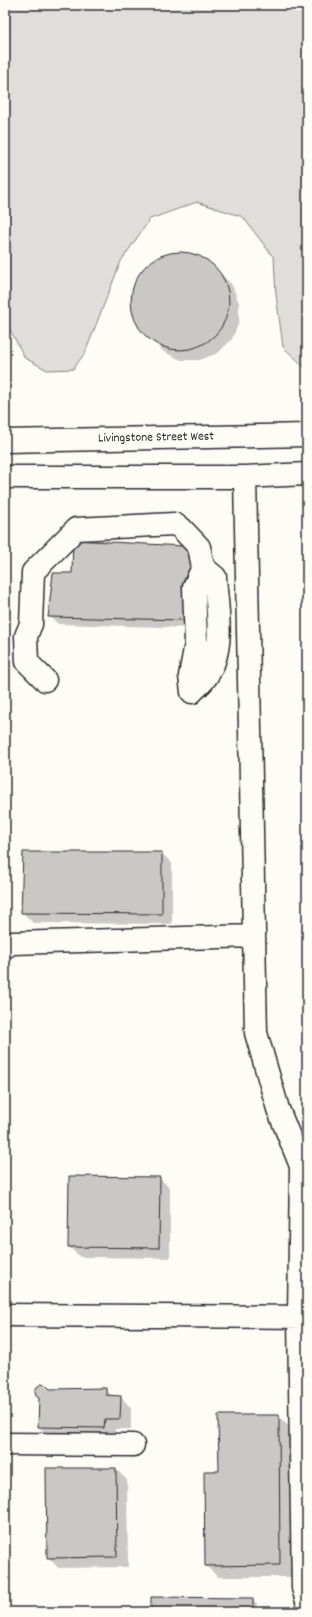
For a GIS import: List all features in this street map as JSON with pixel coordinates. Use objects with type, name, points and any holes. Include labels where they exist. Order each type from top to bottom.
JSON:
[{"type":"street","name":"Livingstone Street West","points":[[5,441],[307,435]]},
{"type":"street","points":[[5,477],[245,477],[307,474]]},
{"type":"street","points":[[245,477],[256,1033],[278,1109],[301,1166],[303,1317],[303,1588],[307,1601]]},
{"type":"street","points":[[45,680],[27,662],[26,636],[31,624],[33,572],[76,529],[174,524],[181,528],[199,547],[203,567],[215,577],[218,644],[215,661],[204,681],[192,692]]},
{"type":"street","points":[[7,943],[254,936]]},
{"type":"street","points":[[5,1315],[303,1317]]},
{"type":"street","points":[[5,1444],[133,1445]]},
{"type":"shaded area","points":[[10,5],[307,5],[307,369],[283,347],[276,295],[274,258],[243,217],[197,202],[150,219],[121,261],[85,353],[73,369],[47,370],[25,358],[9,328],[6,299]]},
{"type":"building","points":[[180,252],[199,255],[215,266],[226,282],[229,301],[226,320],[215,336],[199,347],[180,350],[161,347],[145,336],[134,320],[131,301],[134,282],[145,266],[161,255]]},
{"type":"building","points":[[73,540],[183,546],[192,558],[194,572],[182,585],[186,620],[48,617],[53,573],[72,573]]},
{"type":"building","points":[[23,852],[162,852],[162,914],[21,913]]},
{"type":"building","points":[[69,1176],[160,1177],[159,1248],[68,1247]]},
{"type":"building","points":[[41,1384],[46,1385],[50,1389],[106,1388],[106,1395],[121,1396],[120,1419],[105,1419],[104,1428],[38,1427],[39,1398],[36,1396],[35,1391]]},
{"type":"building","points":[[218,1415],[279,1415],[280,1565],[205,1566],[204,1471],[219,1471]]},
{"type":"building","points":[[46,1468],[116,1468],[117,1557],[47,1558]]},
{"type":"building","points":[[151,1597],[253,1598],[253,1612],[151,1612]]}]
